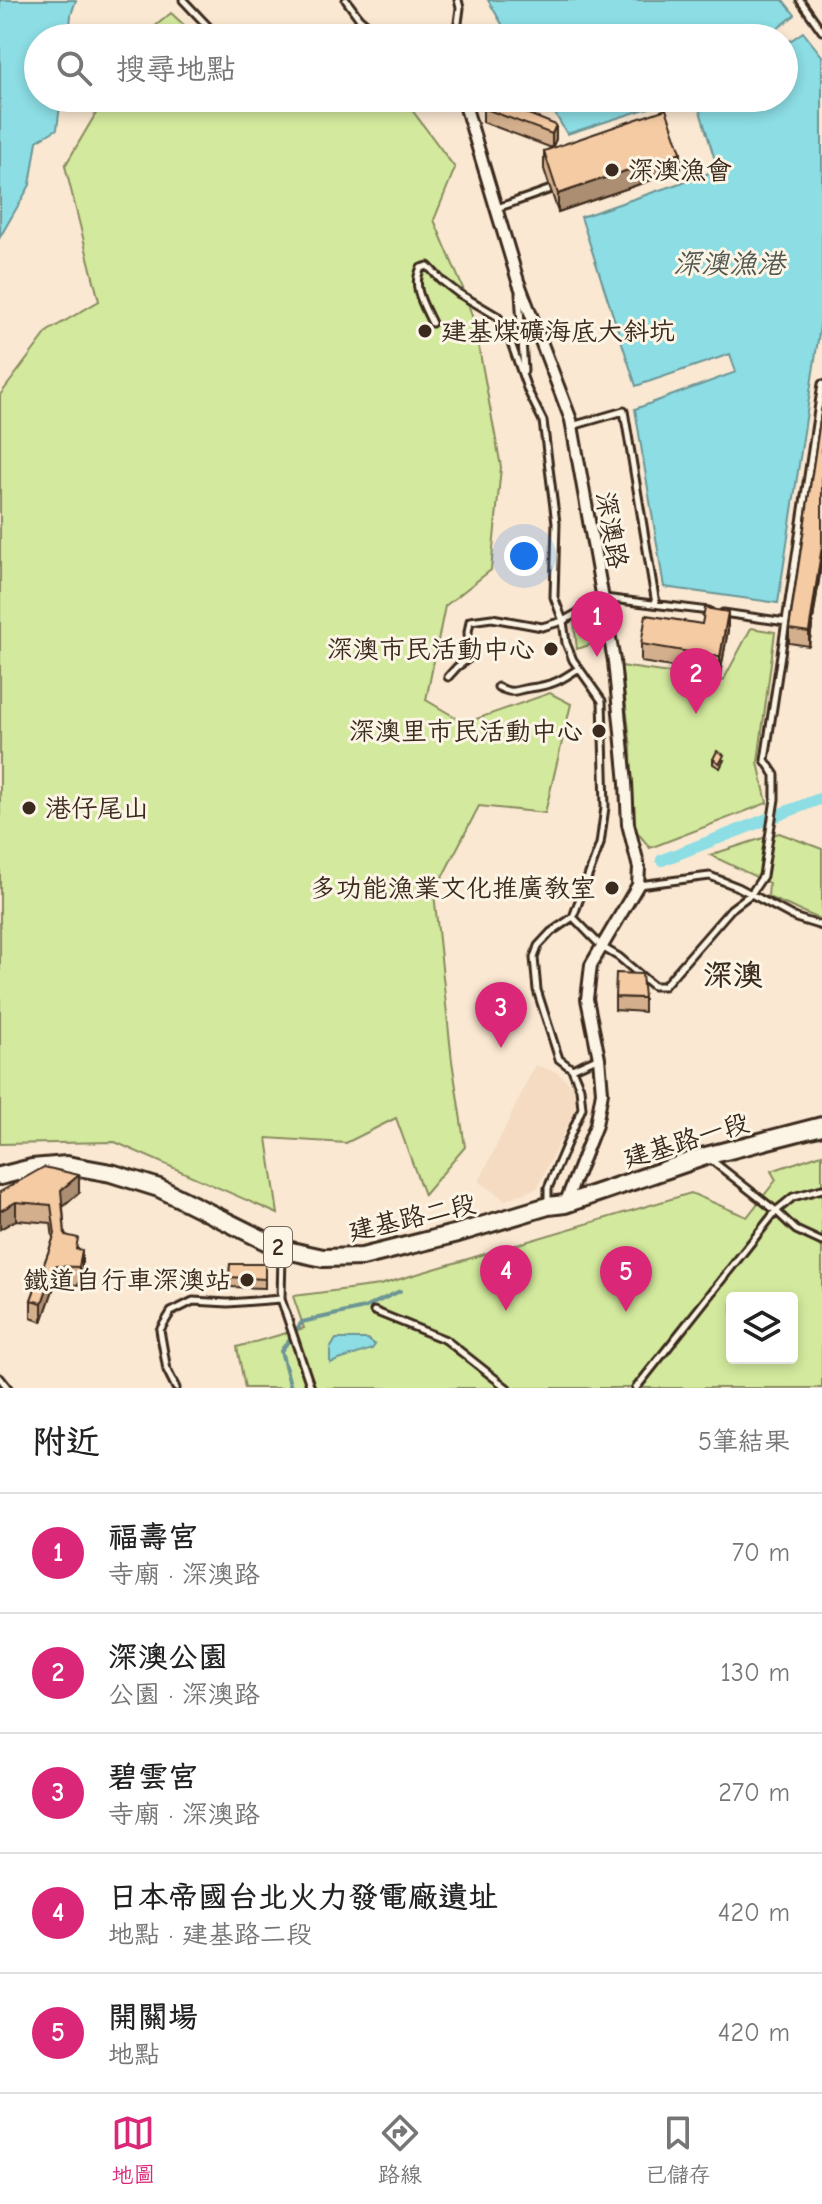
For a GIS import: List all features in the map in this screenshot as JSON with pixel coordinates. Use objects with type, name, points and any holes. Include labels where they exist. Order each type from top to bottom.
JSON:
[{"type":"main road","name":"建基路一段","points":[[556,1205],[706,1156],[822,1126]]},
{"type":"main road","name":"建基路二段","points":[[0,1176],[32,1168],[67,1165],[111,1173],[159,1188],[282,1249],[323,1258],[362,1257],[556,1205]]},
{"type":"street","name":"深澳路","points":[[467,112],[518,281],[572,426],[614,661],[628,824],[639,868],[638,885]]},
{"type":"street","points":[[556,1205],[596,1125],[602,1092],[599,1058],[587,999],[591,965],[638,885]]},
{"type":"lane","points":[[183,0],[206,24]]},
{"type":"lane","points":[[346,0],[366,24]]},
{"type":"lane","points":[[458,0],[458,24]]},
{"type":"lane","points":[[800,0],[822,31]]},
{"type":"lane","points":[[497,208],[564,185]]},
{"type":"lane","points":[[432,323],[419,295],[417,275],[421,268],[428,266],[441,280],[497,316],[505,326],[528,391],[543,421],[556,523],[554,597],[563,621],[566,643],[602,701],[605,807],[600,844],[573,917],[551,932],[538,946],[534,958],[537,990],[559,1059],[572,1069],[580,1088],[582,1108],[548,1188],[556,1205]]},
{"type":"lane","points":[[518,281],[525,379]]},
{"type":"lane","points":[[573,917],[602,947],[653,986],[664,986],[731,909],[751,894],[763,876],[775,799],[775,775],[765,760],[822,384]]},
{"type":"lane","points":[[572,426],[624,411],[656,604]]},
{"type":"lane","points":[[448,677],[469,658],[470,621],[492,618],[542,627],[563,621],[604,598],[786,622]]},
{"type":"lane","points":[[498,687],[510,693],[546,687],[579,668]]},
{"type":"lane","points":[[638,885],[710,876],[738,887],[796,918],[822,926]]},
{"type":"lane","points":[[572,1069],[599,1058]]},
{"type":"lane","points":[[706,1156],[796,1230],[822,1242]]},
{"type":"lane","points":[[636,1388],[776,1211],[793,1197],[822,1189]]},
{"type":"lane","points":[[282,1249],[281,1299],[311,1388]]},
{"type":"lane","points":[[176,1388],[167,1370],[160,1330],[171,1312],[193,1301],[228,1303],[281,1299]]},
{"type":"lane","points":[[374,1311],[446,1340],[507,1388]]},
{"type":"lane","points":[[0,1378],[8,1388]]},
{"type":"shaded area","points":[[535,1065],[558,1073],[576,1089],[577,1105],[537,1188],[505,1200],[479,1182]]},
{"type":"green space","points":[[171,13],[183,24],[158,24]]},
{"type":"green space","points":[[97,112],[413,112],[455,168],[434,220],[465,293],[475,326],[501,467],[491,570],[445,606],[426,700],[465,723],[550,693],[571,704],[545,813],[479,806],[434,893],[452,1061],[465,1147],[424,1195],[396,1118],[346,1143],[267,1138],[278,1214],[115,1142],[0,1144],[0,395],[48,331],[99,301],[65,166]]},
{"type":"green space","points":[[596,612],[602,641],[577,649],[574,622]]},
{"type":"green space","points":[[751,628],[775,632],[758,762],[767,803],[650,848],[633,827],[631,747],[621,666],[723,681]]},
{"type":"green space","points":[[779,833],[822,849],[822,920],[768,897],[769,883],[710,855]]},
{"type":"green space","points":[[822,1154],[822,1388],[245,1388],[237,1347],[304,1328],[293,1296],[380,1285],[691,1193],[747,1217],[776,1180],[771,1171]]},
{"type":"water","points":[[0,0],[76,0],[70,24],[24,24],[24,112],[59,112],[57,129],[37,141],[30,185],[0,237]]},
{"type":"water","points":[[488,0],[783,0],[795,15],[783,24],[502,24]]},
{"type":"water","name":"深澳漁港","points":[[803,32],[822,56],[822,313],[778,603],[664,587],[635,409],[736,372],[730,354],[636,386],[581,217],[718,170],[700,112],[798,112],[798,35]]},
{"type":"water","points":[[554,112],[636,112],[567,134]]},
{"type":"water","points":[[336,1339],[367,1339],[375,1345],[372,1349],[330,1363],[330,1349]]},
{"type":"building","points":[[494,112],[523,112],[556,125],[552,134]]},
{"type":"building","points":[[657,112],[667,112],[681,152],[558,194],[544,151]]},
{"type":"building","points":[[822,407],[822,546],[809,632],[789,629]]},
{"type":"building","points":[[705,608],[728,612],[720,657],[641,644],[646,615],[702,624]]},
{"type":"building","points":[[717,751],[724,755],[720,763],[713,759]]},
{"type":"building","points":[[616,973],[642,974],[644,998],[615,997]]},
{"type":"building","points":[[44,1167],[79,1175],[61,1190],[65,1235],[78,1238],[76,1249],[82,1250],[79,1267],[55,1266],[42,1303],[31,1300],[55,1234],[51,1205],[16,1202],[0,1211],[0,1192]]},
{"type":"building","points":[[230,1264],[265,1264],[265,1279],[229,1277]]},
{"type":"waterway","points":[[662,860],[822,798]]},
{"type":"waterway","points":[[291,1388],[281,1351],[302,1322],[364,1308],[400,1291]]},
{"type":"place","name":"深澳漁會","points":[[612,170]]},
{"type":"place","name":"建基煤礦海底大斜坑","points":[[425,331]]},
{"type":"place","name":"深澳市民活動中心","points":[[551,649]]},
{"type":"place","name":"福壽宮","points":[[597,657]]},
{"type":"place","name":"深澳公園","points":[[696,714]]},
{"type":"place","name":"深澳里市民活動中心","points":[[599,731]]},
{"type":"place","name":"港仔尾山","points":[[29,808]]},
{"type":"place","name":"多功能漁業文化推廣教室","points":[[612,888]]},
{"type":"place","name":"碧雲宮","points":[[501,1048]]},
{"type":"place","name":"鐵道自行車深澳站","points":[[247,1280]]},
{"type":"place","name":"日本帝國台北火力發電廠遺址","points":[[506,1311]]},
{"type":"place","name":"開關場","points":[[626,1312]]},
{"type":"district","name":"深澳","points":[[733,975]]}]
